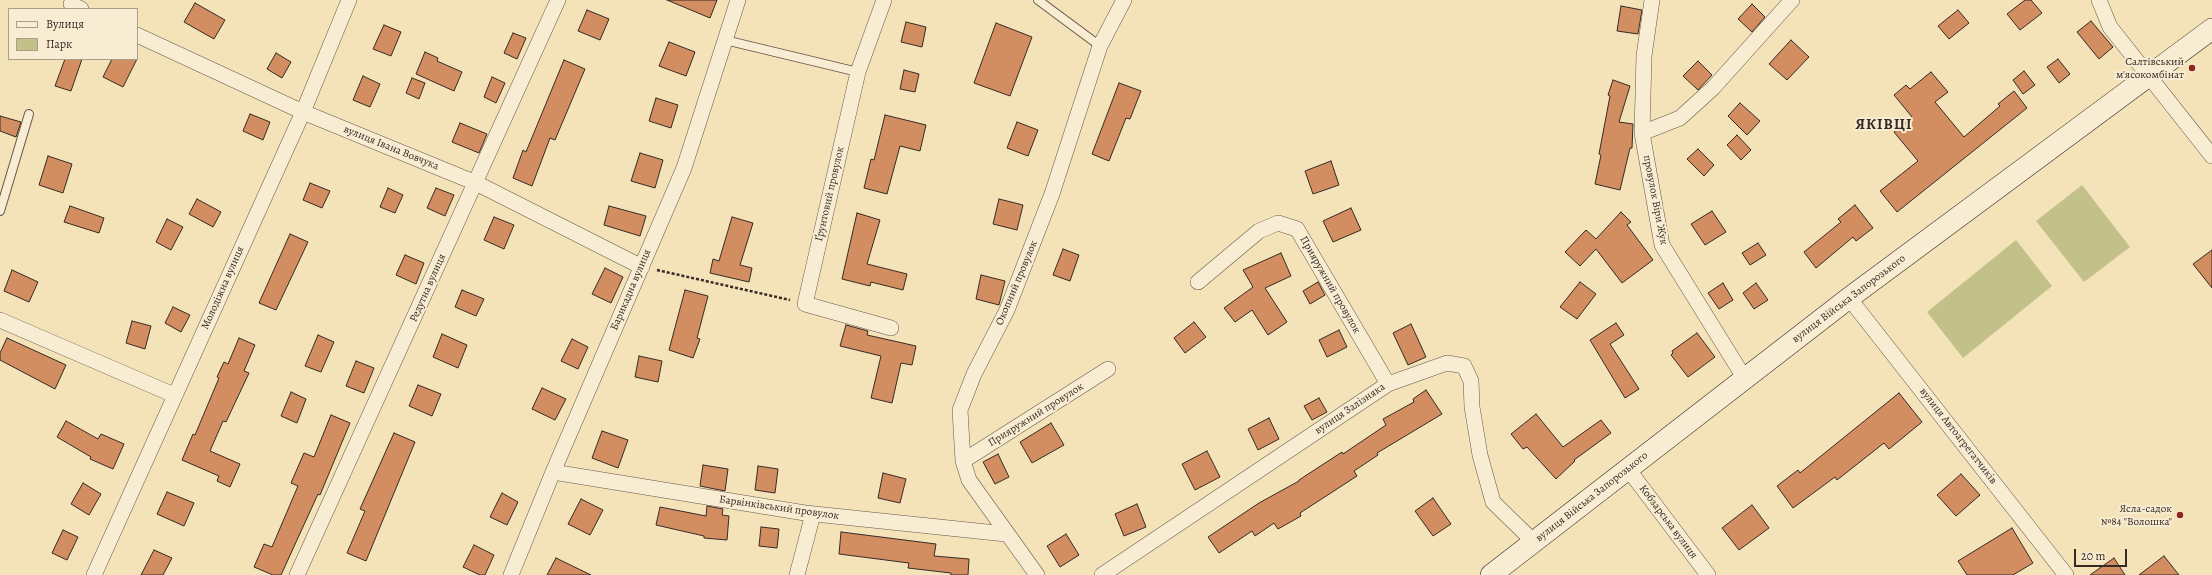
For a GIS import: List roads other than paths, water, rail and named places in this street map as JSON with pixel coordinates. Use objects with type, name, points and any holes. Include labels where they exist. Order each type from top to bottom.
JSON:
[{"type":"street","name":"Молодіжна вулиця","points":[[94,575],[303,112],[349,0]]},
{"type":"street","name":"Редутна вулиця","points":[[297,575],[558,0]]},
{"type":"street","name":"Барикадна вулиця","points":[[511,575],[553,472],[684,168],[738,0]]},
{"type":"street","name":"Ґрунтовий провулок","points":[[884,0],[858,72],[804,304],[891,328]]},
{"type":"street","name":"Окопний провулок","points":[[1037,575],[1006,534],[969,480],[963,461],[960,410],[974,374],[1008,310],[1052,194],[1100,46],[1124,0]]},
{"type":"street","name":"провулок Віри Жук","points":[[1652,0],[1644,56],[1642,133],[1662,245],[1745,379]]},
{"type":"street","points":[[1642,133],[1680,118],[1713,88],[1792,0]]},
{"type":"street","points":[[2099,0],[2110,27],[2212,156]]},
{"type":"street","name":"вулиця Війська Запорозького","points":[[1491,575],[1849,298],[2212,29]]},
{"type":"street","name":"вулиця Івана Вовчука","points":[[138,35],[303,112],[476,183],[642,267]]},
{"type":"street","name":"Прияружний провулок","points":[[1198,282],[1259,231],[1278,223],[1297,229],[1388,384]]},
{"type":"street","name":"вулиця Автоагрегатчиків","points":[[1849,298],[2066,575]]},
{"type":"street","points":[[0,320],[174,395]]},
{"type":"street","name":"вулиця Залізняка","points":[[1102,575],[1388,384],[1447,363],[1464,366],[1471,381],[1472,407],[1480,455],[1493,502],[1534,542]]},
{"type":"street","name":"Прияружний провулок","points":[[963,461],[1108,369]]},
{"type":"street","name":"Кобзарська вулиця","points":[[1628,469],[1708,575]]},
{"type":"street","name":"Барвінківський провулок","points":[[553,472],[813,514],[1006,534]]},
{"type":"street","points":[[797,575],[813,514]]},
{"type":"lane","points":[[1038,0],[1100,46]]},
{"type":"lane","points":[[725,40],[858,72]]},
{"type":"lane","points":[[0,211],[29,114]]},
{"type":"place","name":"Салтівський м'ясокомбінат","points":[[2192,68]]},
{"type":"place","name":"Ясла-садок №84 \"Волошка\"","points":[[2180,515]]},
{"type":"district","name":"ЯКІВЦІ","points":[[1884,125]]}]
